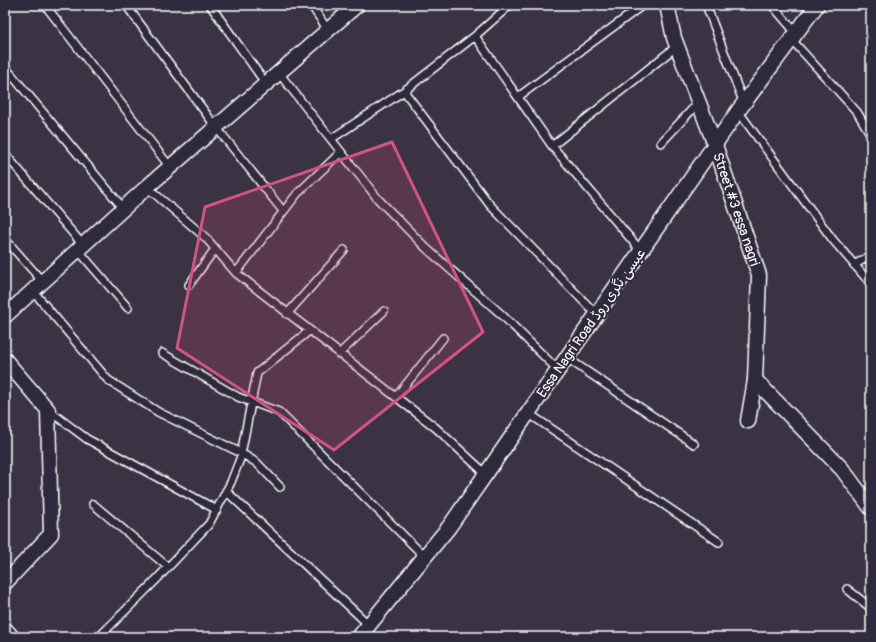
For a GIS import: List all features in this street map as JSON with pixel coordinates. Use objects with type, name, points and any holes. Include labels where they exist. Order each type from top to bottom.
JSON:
[{"type":"street","points":[[5,316],[123,208],[357,5]]},
{"type":"street","name":"Street #3 essa nagri","points":[[667,5],[674,38],[715,145],[759,275],[755,380],[748,421]]},
{"type":"street","name":"Essa Nagri Road عیسیٰ نگری روڈ","points":[[359,637],[449,527],[741,108],[816,5]]},
{"type":"street","points":[[5,360],[48,410],[51,534],[5,583]]},
{"type":"street","points":[[755,380],[842,469],[871,508]]},
{"type":"street","points":[[5,629],[12,637]]},
{"type":"lane","points":[[45,5],[170,167]]},
{"type":"lane","points":[[126,5],[216,127],[283,211]]},
{"type":"lane","points":[[210,5],[266,84]]},
{"type":"lane","points":[[311,5],[328,30]]},
{"type":"lane","points":[[331,139],[404,91],[475,36],[510,5]]},
{"type":"lane","points":[[518,97],[643,5]]},
{"type":"lane","points":[[706,5],[741,108],[833,240],[871,284]]},
{"type":"lane","points":[[772,5],[794,36],[857,112],[871,135]]},
{"type":"lane","points":[[475,36],[552,146],[641,251]]},
{"type":"lane","points":[[552,146],[677,46]]},
{"type":"lane","points":[[5,67],[123,208]]},
{"type":"lane","points":[[279,73],[378,199],[426,248],[501,314],[558,370]]},
{"type":"lane","points":[[404,91],[490,205],[597,315]]},
{"type":"lane","points":[[661,143],[698,102]]},
{"type":"lane","points":[[236,273],[297,194],[341,152]]},
{"type":"lane","points":[[5,154],[128,308]]},
{"type":"lane","points":[[147,187],[206,238],[236,273],[436,428],[486,474]]},
{"type":"lane","points":[[5,238],[38,286],[108,380],[158,412],[241,453],[257,464],[280,488]]},
{"type":"lane","points":[[189,285],[215,249]]},
{"type":"lane","points":[[288,314],[344,250]]},
{"type":"lane","points":[[854,265],[871,255]]},
{"type":"lane","points":[[339,354],[384,311]]},
{"type":"lane","points":[[99,637],[209,524],[231,482],[240,459],[257,373],[309,331]]},
{"type":"lane","points":[[396,398],[443,338]]},
{"type":"lane","points":[[162,353],[238,397],[279,412],[425,556]]},
{"type":"lane","points":[[567,358],[694,444]]},
{"type":"lane","points":[[48,410],[87,439],[217,510]]},
{"type":"lane","points":[[528,413],[719,542]]},
{"type":"lane","points":[[226,491],[369,625]]},
{"type":"lane","points":[[93,504],[168,567]]},
{"type":"lane","points":[[847,589],[871,608]]},
{"type":"highlighted area","points":[[392,142],[483,332],[334,450],[177,348],[205,207]]}]
